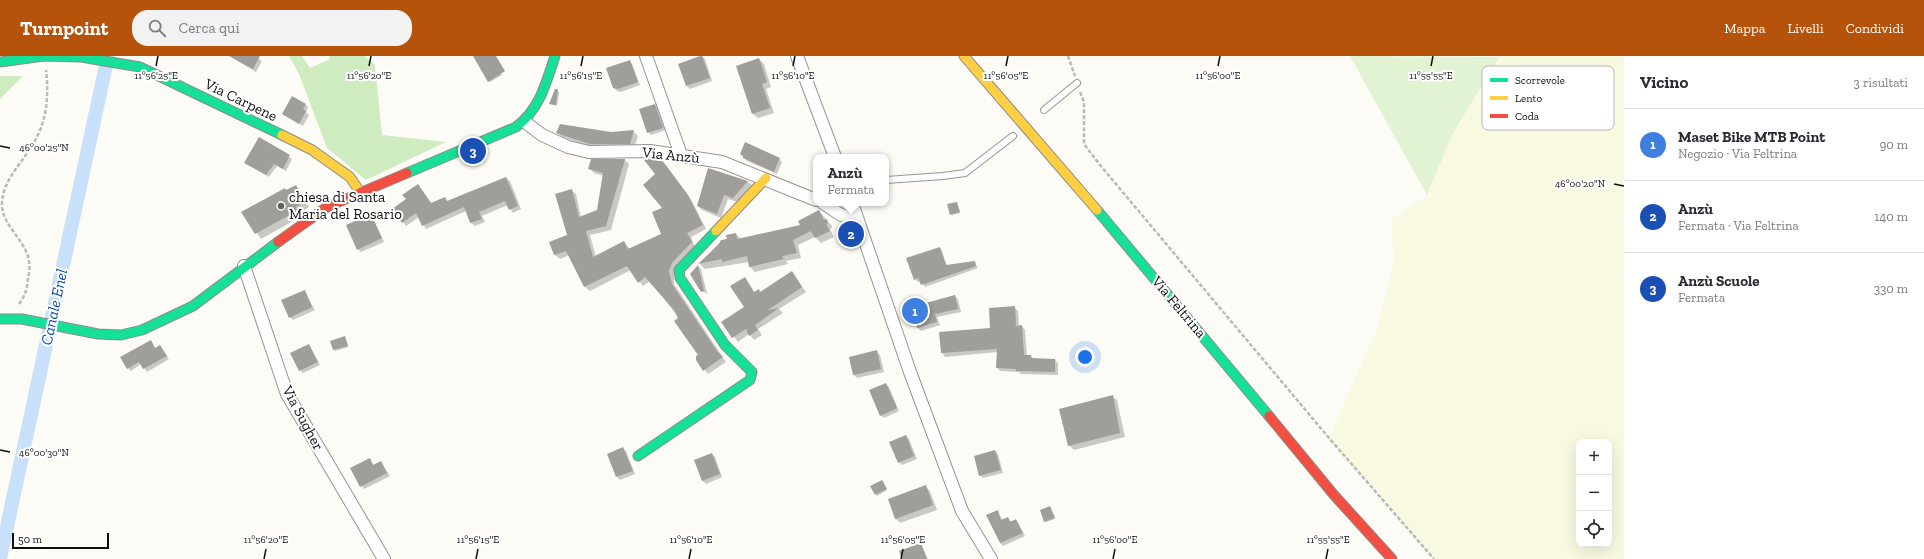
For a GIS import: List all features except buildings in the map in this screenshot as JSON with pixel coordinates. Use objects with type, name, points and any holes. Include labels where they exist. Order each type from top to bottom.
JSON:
[{"type":"street","name":"Via Carpene","points":[[0,62],[44,56],[81,58],[140,67],[312,150],[350,177],[360,192]]},
{"type":"street","points":[[2,318],[35,322],[109,335],[132,333],[142,330],[193,306],[244,266],[326,207],[516,128],[525,122],[538,106],[555,56]]},
{"type":"street","points":[[646,56],[681,155]]},
{"type":"street","points":[[797,56],[834,154]]},
{"type":"street","name":"Via Feltrina","points":[[964,56],[1156,279],[1334,495],[1392,559]]},
{"type":"street","name":"Via Anzù","points":[[525,122],[542,134],[568,147],[589,152],[650,151],[722,162],[766,178],[813,199]]},
{"type":"street","points":[[638,456],[750,380],[752,372],[725,345],[680,278],[679,270],[766,178]]},
{"type":"street","points":[[828,206],[842,215],[856,218]]},
{"type":"street","points":[[853,206],[910,372],[962,511],[991,559]]},
{"type":"street","name":"Via Sugher","points":[[244,266],[287,394],[384,559]]},
{"type":"lane","points":[[1044,110],[1077,83]]},
{"type":"lane","points":[[889,180],[965,173],[1013,136]]},
{"type":"path","points":[[2,318],[17,307],[24,298],[30,269],[27,254],[4,214],[2,205],[3,195],[12,174],[33,144],[45,118],[48,93],[44,56]]},
{"type":"path","points":[[1068,56],[1084,102],[1084,144],[1329,438],[1434,559]]},
{"type":"green space","points":[[289,56],[302,56],[310,68],[330,59],[329,56],[365,56],[375,65],[382,135],[446,142],[366,180],[327,148],[299,74]]},
{"type":"green space","points":[[1350,56],[1499,57],[1494,66],[1482,66],[1482,85],[1452,135],[1427,195]]},
{"type":"green space","points":[[1498,56],[1624,56],[1624,559],[1434,559],[1329,438],[1376,331],[1394,262],[1391,220],[1427,195],[1452,135],[1482,83],[1482,130],[1614,130],[1614,66],[1492,66]]},
{"type":"green space","points":[[0,76],[23,76],[0,99]]},
{"type":"waterway","name":"Canale Enel","points":[[0,559],[108,56]]},
{"type":"traffic: fast","points":[[0,62],[44,56],[81,57],[140,67],[282,135]]},
{"type":"traffic: fast","points":[[407,173],[516,127],[537,104],[555,56]]},
{"type":"traffic: fast","points":[[1097,210],[1269,416]]},
{"type":"traffic: fast","points":[[638,456],[750,380],[752,372],[725,345],[680,278],[679,270],[716,231]]},
{"type":"traffic: fast","points":[[0,319],[22,319],[98,334],[121,335],[142,330],[193,306],[278,242]]},
{"type":"traffic: slow","points":[[964,56],[1097,210]]},
{"type":"traffic: slow","points":[[282,135],[312,150],[350,177],[360,192]]},
{"type":"traffic: slow","points":[[716,231],[766,178]]},
{"type":"traffic: jam","points":[[278,242],[327,207],[407,173]]},
{"type":"traffic: jam","points":[[1269,416],[1334,495],[1392,559]]},
{"type":"place","name":"Anzù Scuole","points":[[473,151]]},
{"type":"place","name":"chiesa di Santa Maria del Rosario","points":[[281,206]]},
{"type":"place","name":"Anzù","points":[[851,234]]},
{"type":"place","name":"Maset Bike MTB Point","points":[[915,311]]}]
